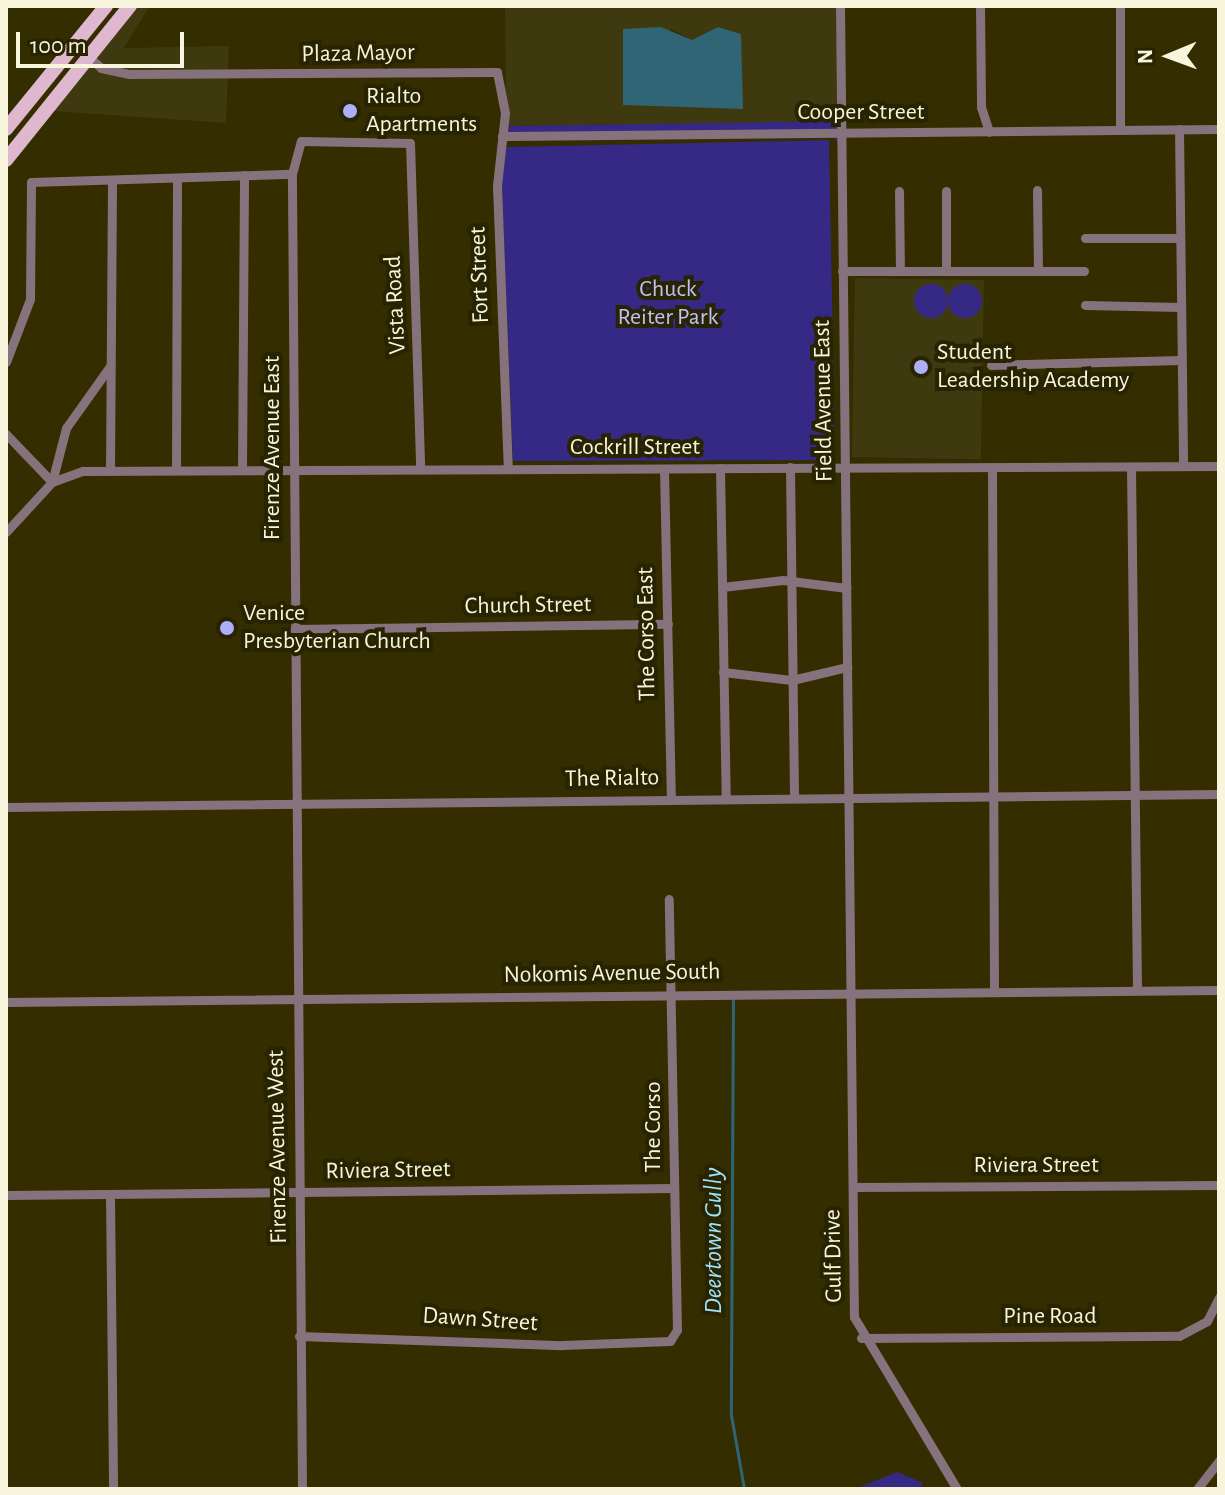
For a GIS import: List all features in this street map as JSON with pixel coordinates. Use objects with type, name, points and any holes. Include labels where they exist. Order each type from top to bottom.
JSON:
[{"type":"main road","points":[[6,129],[106,6]]},
{"type":"main road","points":[[6,160],[130,6]]},
{"type":"street","name":"Field Avenue East","points":[[840,6],[849,796]]},
{"type":"street","points":[[980,6],[981,107],[989,132]]},
{"type":"street","points":[[1120,6],[1120,130]]},
{"type":"street","name":"Plaza Mayor","points":[[74,45],[88,58],[129,74],[497,72],[504,80]]},
{"type":"street","name":"Fort Street","points":[[504,80],[497,186],[508,468]]},
{"type":"street","points":[[1179,129],[1183,466]]},
{"type":"street","name":"Cooper Street","points":[[502,136],[1219,129]]},
{"type":"street","name":"Firenze Avenue East","points":[[294,804],[292,174],[301,141],[349,138],[408,140]]},
{"type":"street","name":"Vista Road","points":[[408,140],[420,468]]},
{"type":"street","points":[[6,362],[30,299],[28,184],[292,174]]},
{"type":"street","points":[[242,468],[244,175]]},
{"type":"street","points":[[176,469],[177,178]]},
{"type":"street","points":[[110,471],[112,180]]},
{"type":"street","points":[[1037,190],[1038,271]]},
{"type":"street","points":[[899,191],[900,271]]},
{"type":"street","points":[[946,191],[946,271]]},
{"type":"street","points":[[1085,238],[1180,238]]},
{"type":"street","points":[[842,271],[1084,271]]},
{"type":"street","points":[[1085,305],[1180,307]]},
{"type":"street","points":[[991,365],[1181,360]]},
{"type":"street","points":[[6,532],[52,482],[66,428],[110,366]]},
{"type":"street","points":[[6,434],[52,482]]},
{"type":"street","name":"Cockrill Street","points":[[52,482],[110,471],[242,468],[1219,466]]},
{"type":"street","points":[[790,467],[794,797]]},
{"type":"street","points":[[1131,467],[1137,990]]},
{"type":"street","points":[[720,468],[726,798]]},
{"type":"street","points":[[992,468],[994,992]]},
{"type":"street","name":"The Corso East","points":[[664,469],[671,798]]},
{"type":"street","points":[[722,587],[791,585],[846,588]]},
{"type":"street","name":"Church Street","points":[[294,629],[668,624]]},
{"type":"street","points":[[723,672],[792,680],[847,667]]},
{"type":"street","name":"The Rialto","points":[[6,807],[1219,794]]},
{"type":"street","name":"Gulf Drive","points":[[849,796],[854,1317],[861,1338],[957,1489]]},
{"type":"street","name":"Firenze Avenue West","points":[[294,804],[302,1489]]},
{"type":"street","name":"The Corso","points":[[658,1344],[677,1330],[669,899]]},
{"type":"street","name":"Nokomis Avenue South","points":[[6,1002],[671,993],[1219,990]]},
{"type":"street","name":"Riviera Street","points":[[853,1187],[1219,1185]]},
{"type":"street","name":"Riviera Street","points":[[6,1195],[674,1188]]},
{"type":"street","points":[[110,1194],[113,1489]]},
{"type":"street","name":"Pine Road","points":[[861,1338],[1179,1336],[1200,1329],[1219,1297]]},
{"type":"street","name":"Dawn Street","points":[[299,1336],[658,1344]]},
{"type":"street","points":[[1197,1489],[1219,1461]]},
{"type":"shaded area","points":[[138,6],[150,6],[124,48],[229,46],[226,123],[53,111]]},
{"type":"shaded area","points":[[505,6],[842,6],[843,121],[506,126]],"holes":[[[718,27],[741,34],[623,104],[671,29],[692,40]]]},
{"type":"shaded area","name":"Student Leadership Academy","points":[[855,278],[984,280],[981,459],[852,457]]},
{"type":"green space","points":[[843,121],[839,144],[833,136],[506,140],[506,126]]},
{"type":"green space","name":"Chuck Reiter Park","points":[[829,140],[835,460],[513,461],[501,170],[507,147]]},
{"type":"green space","points":[[931,284],[943,289],[948,301],[943,313],[931,318],[919,313],[914,301],[919,289]]},
{"type":"green space","points":[[965,284],[977,289],[982,301],[977,313],[965,318],[953,313],[948,301],[953,289]]},
{"type":"green space","points":[[897,1472],[923,1483],[920,1489],[855,1489]]},
{"type":"water","points":[[661,27],[692,40],[718,27],[741,34],[743,109],[623,105],[623,29]]},
{"type":"waterway","name":"Deertown Gully","points":[[733,997],[731,1415],[744,1489]]},
{"type":"place","name":"Rialto Apartments","points":[[350,111]]},
{"type":"place","name":"Student Leadership Academy","points":[[921,367]]},
{"type":"place","name":"Venice Presbyterian Church","points":[[227,628]]}]
